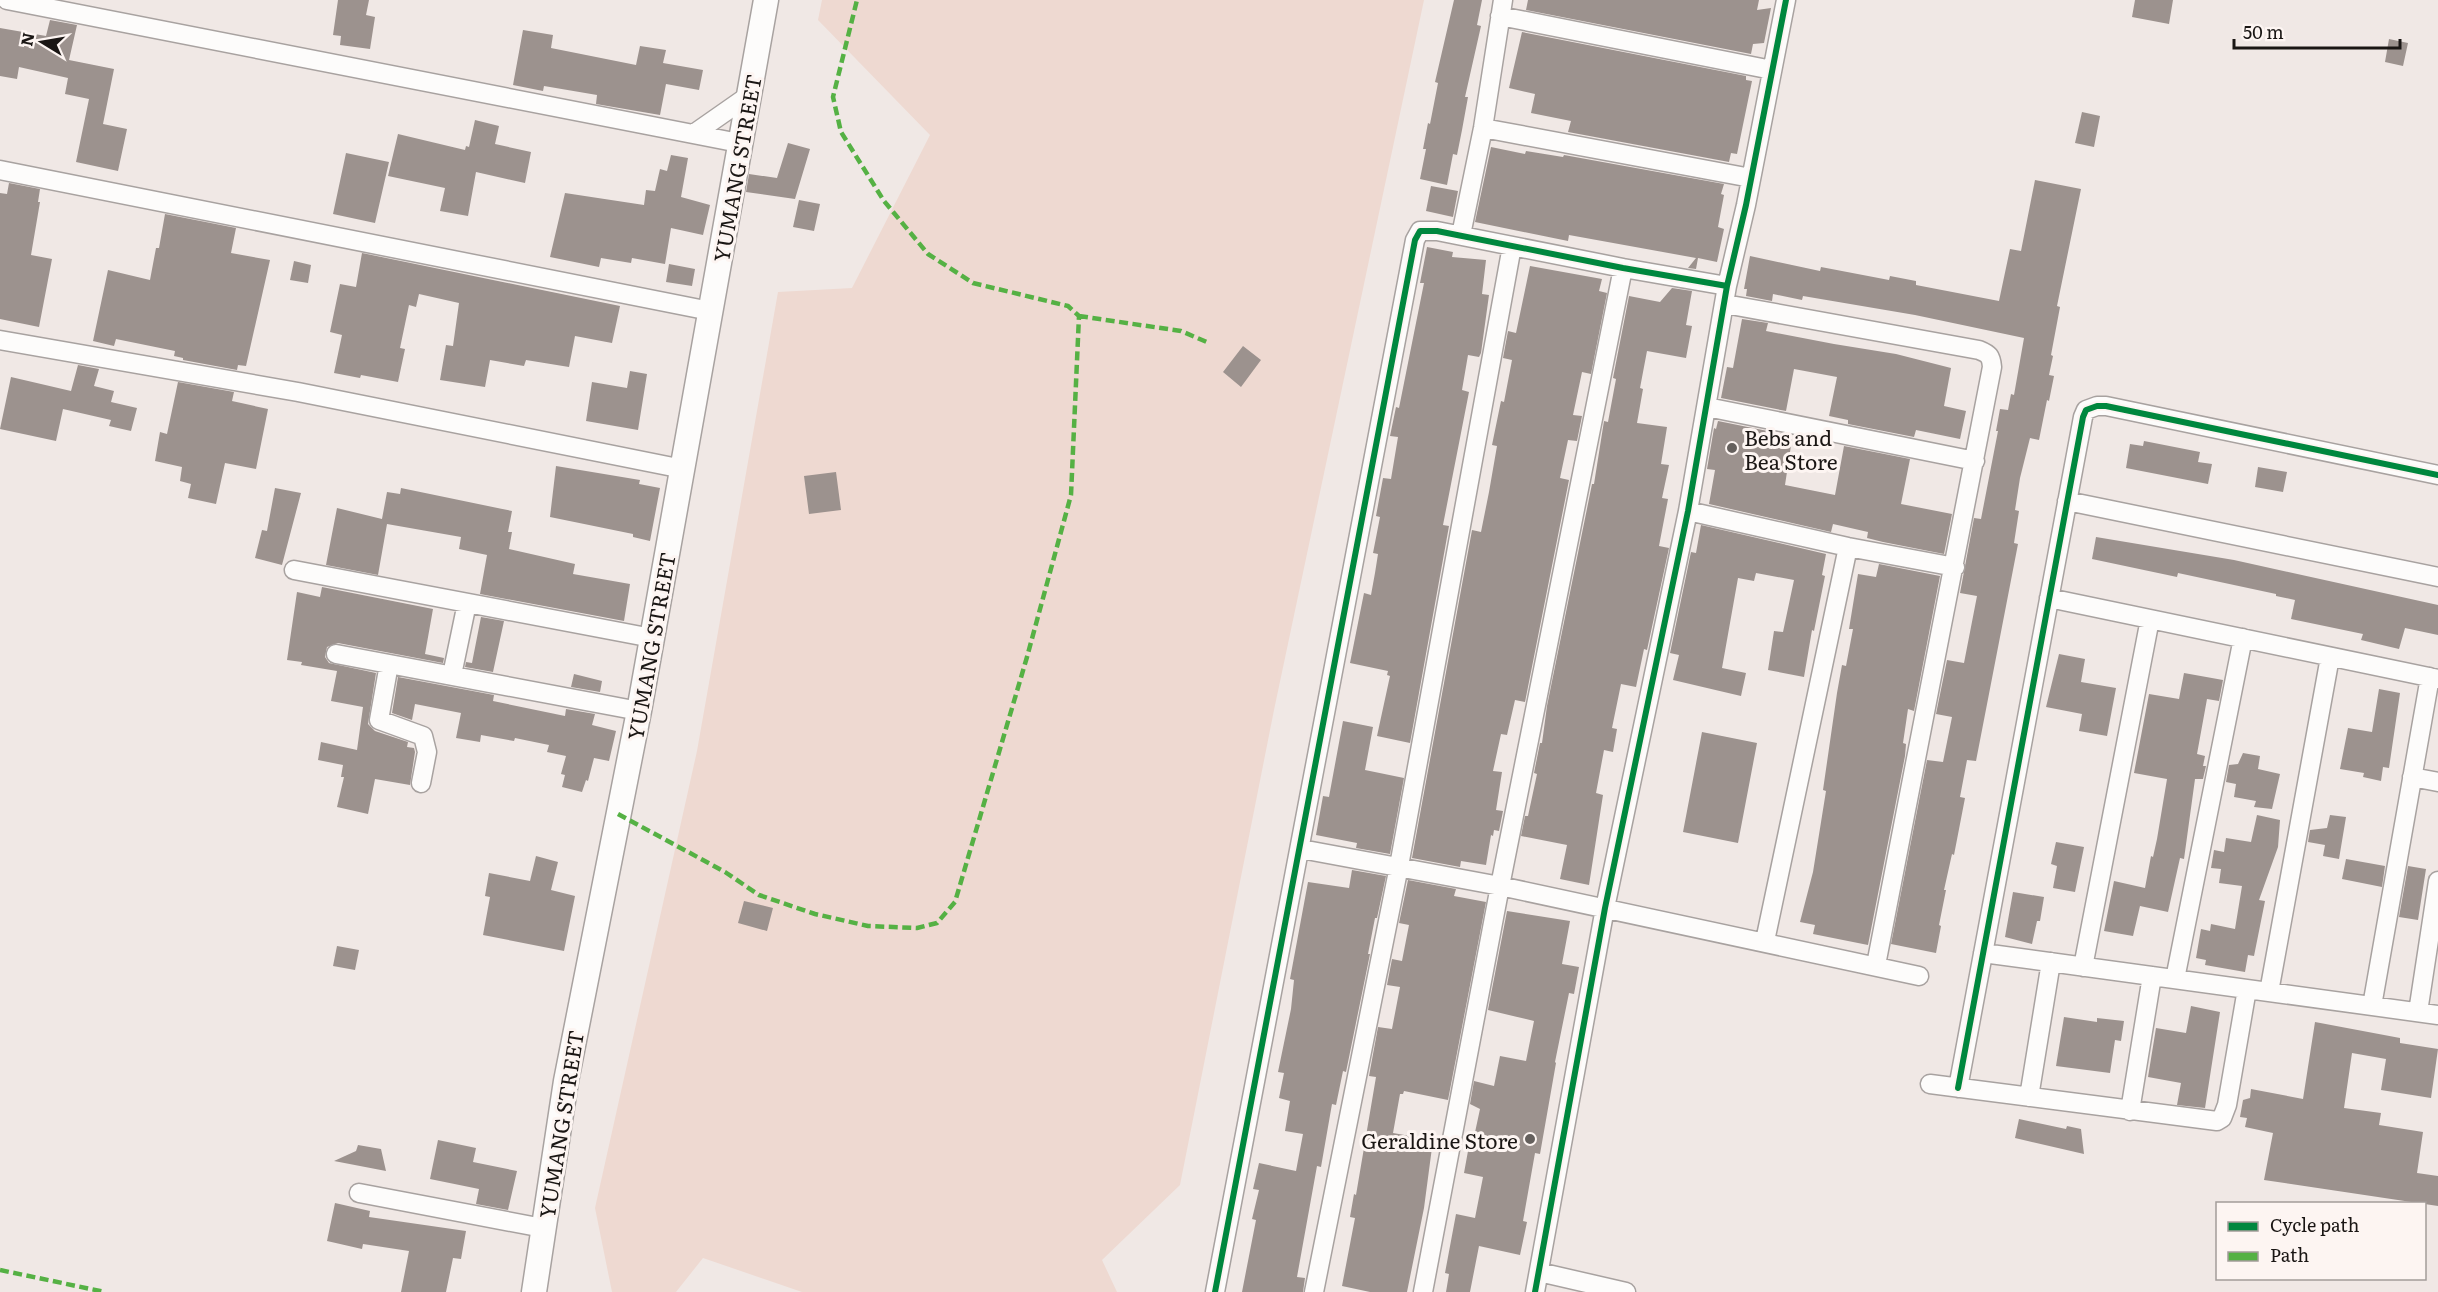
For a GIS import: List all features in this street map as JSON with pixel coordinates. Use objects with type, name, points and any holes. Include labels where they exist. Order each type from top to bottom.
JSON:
[{"type":"main road","name":"YUMANG STREET","points":[[534,1292],[583,984],[639,711],[766,0]]},
{"type":"street","points":[[7,0],[739,143]]},
{"type":"street","points":[[1535,1292],[1605,908],[1688,511],[1726,295],[1786,0]]},
{"type":"street","points":[[1461,236],[1483,128],[1502,8],[1773,70]]},
{"type":"street","points":[[695,133],[748,96]]},
{"type":"street","points":[[1483,128],[1751,178]]},
{"type":"street","points":[[0,170],[179,203],[710,311]]},
{"type":"street","points":[[1215,1292],[1415,240],[1420,231],[1429,230],[1623,268],[1726,295],[1988,353],[1991,357],[1992,367],[1955,567],[1876,965]]},
{"type":"street","points":[[1314,1292],[1399,866],[1512,246]]},
{"type":"street","points":[[1423,1292],[1500,886],[1623,268]]},
{"type":"street","points":[[0,340],[298,392],[683,469]]},
{"type":"street","points":[[1707,406],[1975,461]]},
{"type":"street","points":[[1958,1088],[2086,410],[2097,406],[2438,475]]},
{"type":"street","points":[[2067,501],[2438,577]]},
{"type":"street","points":[[1688,511],[1848,547],[1955,567]]},
{"type":"street","points":[[1765,941],[1848,547]]},
{"type":"street","points":[[294,570],[652,638]]},
{"type":"street","points":[[2049,598],[2434,678],[2412,777],[2372,1006]]},
{"type":"street","points":[[452,675],[467,603]]},
{"type":"street","points":[[2083,966],[2150,619]]},
{"type":"street","points":[[2175,979],[2243,638]]},
{"type":"street","points":[[336,654],[639,711]]},
{"type":"street","points":[[2269,992],[2330,657]]},
{"type":"street","points":[[389,664],[380,720],[423,736],[427,752],[421,783]]},
{"type":"street","points":[[2412,777],[2438,782]]},
{"type":"street","points":[[1301,849],[1500,886],[1765,941],[1919,976]]},
{"type":"street","points":[[2418,1012],[2438,881]]},
{"type":"street","points":[[1983,953],[2438,1015]]},
{"type":"street","points":[[2029,1097],[2051,962]]},
{"type":"street","points":[[2130,1111],[2152,976]]},
{"type":"street","points":[[1930,1084],[2210,1121],[2222,1118],[2227,1105],[2247,989]]},
{"type":"street","points":[[359,1193],[543,1228]]},
{"type":"street","points":[[1539,1272],[1626,1292]]},
{"type":"shaded area","points":[[822,0],[1424,0],[1274,710],[1180,1185],[1102,1260],[1117,1292],[802,1292],[703,1258],[676,1292],[612,1292],[595,1208],[697,751],[778,292],[852,288],[930,135],[818,20]]},
{"type":"building","points":[[338,0],[369,0],[366,15],[375,17],[370,49],[340,45],[341,36],[333,35]]},
{"type":"building","points":[[1454,0],[1482,0],[1477,25],[1481,26],[1465,97],[1468,97],[1462,130],[1457,155],[1453,154],[1447,185],[1420,179],[1426,149],[1423,149],[1438,83],[1435,82]]},
{"type":"building","points":[[1528,0],[1759,0],[1757,10],[1771,8],[1764,43],[1753,44],[1751,54],[1526,10]]},
{"type":"building","points":[[2135,0],[2173,0],[2169,24],[2132,17]]},
{"type":"building","points":[[50,20],[77,25],[69,60],[114,69],[103,124],[127,129],[118,171],[76,162],[89,99],[65,94],[68,78],[19,67],[17,79],[0,76],[0,28],[46,36]]},
{"type":"building","points":[[523,30],[553,35],[551,48],[636,65],[640,46],[666,50],[663,63],[703,70],[699,90],[666,84],[660,115],[596,104],[597,95],[544,86],[543,91],[513,85]]},
{"type":"building","points":[[1522,32],[1746,76],[1746,80],[1752,81],[1737,154],[1731,153],[1729,162],[1568,132],[1571,121],[1531,113],[1535,94],[1509,88]]},
{"type":"building","points":[[2389,39],[2408,43],[2403,66],[2385,62]]},
{"type":"building","points":[[2082,112],[2100,116],[2094,147],[2075,143]]},
{"type":"building","points":[[475,120],[499,126],[495,144],[531,152],[525,183],[476,172],[468,216],[440,211],[445,188],[388,176],[398,134],[465,150],[466,146],[469,147]]},
{"type":"building","points":[[788,143],[810,149],[795,199],[746,192],[749,174],[777,178]]},
{"type":"building","points":[[1491,147],[1525,154],[1526,151],[1563,157],[1564,155],[1724,184],[1718,227],[1724,229],[1717,262],[1698,258],[1696,269],[1688,268],[1696,258],[1569,235],[1568,241],[1475,222]]},
{"type":"building","points":[[346,153],[389,162],[375,223],[333,214]]},
{"type":"building","points":[[671,155],[688,158],[681,197],[710,205],[703,235],[671,228],[665,264],[632,258],[631,263],[601,258],[599,267],[550,257],[565,193],[644,205],[646,190],[655,191],[660,169],[667,171]]},
{"type":"building","points":[[2035,180],[2081,189],[2057,306],[2060,307],[2049,375],[2054,376],[2039,440],[2030,438],[2020,478],[2015,510],[2019,511],[2014,543],[2018,544],[1976,761],[1967,760],[1960,797],[1965,798],[1954,855],[1952,854],[1944,890],[1946,890],[1936,953],[1891,944],[1927,760],[1943,762],[1952,717],[1936,714],[1947,660],[1964,663],[1977,596],[1960,593],[1974,518],[1981,519],[2000,409],[2008,410],[2011,394],[2014,395],[2024,338],[1915,315],[1803,296],[1802,300],[1773,294],[1772,301],[1746,296],[1747,289],[1744,289],[1750,256],[1820,271],[1821,267],[1889,280],[1890,276],[1916,281],[1916,285],[1999,301],[2010,249],[2021,251]]},
{"type":"building","points":[[9,183],[40,189],[31,255],[52,259],[39,327],[0,319],[0,193],[7,194]]},
{"type":"building","points":[[1431,186],[1458,191],[1453,217],[1426,211]]},
{"type":"building","points":[[799,200],[820,204],[814,231],[793,227]]},
{"type":"building","points":[[165,214],[236,228],[231,253],[270,260],[246,366],[238,365],[237,370],[183,360],[183,358],[174,356],[175,351],[116,339],[114,346],[93,341],[108,270],[150,280]]},
{"type":"building","points":[[1427,247],[1453,252],[1452,257],[1486,260],[1482,294],[1489,295],[1481,353],[1479,357],[1468,355],[1462,390],[1469,392],[1443,525],[1449,526],[1410,743],[1377,736],[1390,676],[1387,675],[1388,671],[1350,663],[1364,593],[1371,595],[1378,554],[1373,553],[1380,517],[1376,516],[1383,478],[1391,479],[1398,437],[1390,436],[1396,407],[1399,408],[1424,283],[1420,283]]},
{"type":"building","points":[[362,253],[620,306],[612,343],[575,336],[569,367],[526,360],[524,366],[490,360],[485,387],[440,380],[446,345],[453,346],[459,303],[419,294],[416,307],[409,305],[400,348],[405,349],[398,382],[334,373],[342,335],[330,332],[340,284],[356,287]]},
{"type":"building","points":[[294,261],[311,265],[308,283],[290,280]]},
{"type":"building","points":[[669,264],[695,269],[692,286],[666,282]]},
{"type":"building","points":[[1530,266],[1602,279],[1599,291],[1607,293],[1591,374],[1582,372],[1573,415],[1582,416],[1577,441],[1568,440],[1560,478],[1569,480],[1525,702],[1515,700],[1507,735],[1501,734],[1493,771],[1502,772],[1496,810],[1503,811],[1499,831],[1494,830],[1493,836],[1491,835],[1486,865],[1461,861],[1460,867],[1412,858],[1472,530],[1481,532],[1489,492],[1497,446],[1492,445],[1501,401],[1504,402],[1512,360],[1503,358],[1508,331],[1516,333]]},
{"type":"building","points":[[1672,288],[1692,291],[1686,325],[1692,326],[1686,358],[1647,351],[1640,388],[1643,389],[1637,423],[1667,427],[1661,464],[1669,465],[1662,498],[1668,499],[1659,546],[1669,548],[1647,650],[1644,649],[1636,687],[1621,684],[1612,728],[1617,729],[1613,752],[1604,750],[1596,793],[1603,795],[1589,885],[1560,879],[1567,845],[1521,836],[1537,774],[1534,773],[1540,743],[1542,743],[1547,706],[1592,484],[1594,484],[1604,421],[1608,422],[1616,379],[1613,378],[1629,296],[1660,302]]},
{"type":"building","points":[[1742,319],[1768,323],[1766,331],[1896,354],[1951,368],[1944,406],[1966,411],[1960,439],[1916,430],[1914,437],[1848,424],[1848,420],[1829,416],[1837,377],[1794,369],[1786,411],[1721,398],[1727,367],[1733,368]]},
{"type":"building","points":[[1243,346],[1261,360],[1241,387],[1223,372]]},
{"type":"building","points":[[78,365],[99,369],[94,386],[114,391],[111,402],[137,408],[131,431],[109,426],[111,420],[63,409],[56,441],[0,429],[11,377],[71,391]]},
{"type":"building","points":[[630,371],[647,374],[638,430],[586,421],[592,382],[627,388]]},
{"type":"building","points":[[178,382],[234,392],[232,401],[268,409],[256,469],[225,463],[216,504],[188,498],[191,484],[180,481],[182,467],[155,461],[160,432],[167,434]]},
{"type":"building","points":[[1718,421],[1782,434],[1781,437],[1792,439],[1785,485],[1835,495],[1844,446],[1910,459],[1901,504],[1952,514],[1944,554],[1867,538],[1868,532],[1833,524],[1831,532],[1709,504],[1715,470],[1707,469],[1714,428],[1716,429]]},
{"type":"building","points":[[2144,441],[2200,452],[2198,462],[2212,464],[2208,484],[2126,468],[2130,444],[2143,446]]},
{"type":"building","points":[[556,466],[640,480],[639,484],[660,488],[650,541],[633,537],[633,534],[550,517]]},
{"type":"building","points":[[2258,467],[2287,472],[2283,492],[2255,487]]},
{"type":"building","points":[[836,472],[841,510],[809,514],[804,476]]},
{"type":"building","points":[[275,488],[301,493],[282,565],[255,558],[262,530],[267,531]]},
{"type":"building","points":[[401,488],[512,511],[508,532],[512,532],[509,549],[575,564],[573,574],[630,584],[624,621],[480,594],[487,555],[459,549],[461,537],[387,524],[378,575],[326,565],[337,508],[382,519],[387,492],[400,494]]},
{"type":"building","points":[[1701,525],[1826,554],[1822,575],[1825,576],[1804,677],[1768,670],[1774,631],[1783,632],[1794,580],[1756,573],[1754,581],[1738,578],[1722,668],[1746,673],[1741,696],[1673,680],[1679,655],[1670,653],[1691,552],[1696,553]]},
{"type":"building","points":[[2096,537],[2234,560],[2438,605],[2438,635],[2405,628],[2399,649],[2361,640],[2363,634],[2291,619],[2295,600],[2276,596],[2276,594],[2178,573],[2177,577],[2092,559]]},
{"type":"building","points":[[1879,564],[1940,576],[1914,711],[1908,709],[1903,743],[1906,744],[1905,756],[1868,945],[1813,934],[1815,925],[1800,922],[1813,872],[1826,791],[1823,790],[1837,693],[1842,665],[1846,666],[1853,629],[1849,629],[1858,574],[1876,577]]},
{"type":"building","points":[[322,587],[433,609],[425,654],[444,658],[443,663],[338,643],[327,647],[325,657],[329,663],[376,673],[368,724],[375,731],[408,742],[407,747],[414,748],[415,752],[410,785],[375,779],[368,814],[337,807],[344,777],[341,777],[343,765],[318,760],[321,742],[357,750],[363,707],[331,701],[337,671],[301,665],[302,662],[287,660],[297,592],[320,597]]},
{"type":"building","points":[[481,617],[504,621],[493,672],[465,667],[466,662],[472,663]]},
{"type":"building","points":[[2059,654],[2085,659],[2081,682],[2116,688],[2107,736],[2079,731],[2082,714],[2046,707]]},
{"type":"building","points":[[2184,673],[2223,680],[2219,701],[2207,699],[2197,754],[2205,756],[2203,766],[2206,766],[2203,779],[2195,779],[2184,859],[2180,858],[2168,912],[2140,906],[2133,936],[2104,931],[2114,881],[2145,888],[2157,839],[2167,779],[2134,773],[2149,694],[2179,699]]},
{"type":"building","points":[[574,674],[602,681],[600,692],[571,687]]},
{"type":"building","points":[[398,677],[494,695],[493,701],[565,716],[566,709],[595,714],[592,725],[616,731],[609,761],[594,758],[588,781],[586,780],[582,792],[562,787],[565,775],[561,774],[566,756],[547,752],[549,745],[515,738],[514,741],[481,735],[480,742],[456,738],[461,713],[415,704],[412,720],[392,713]]},
{"type":"building","points":[[2379,689],[2400,693],[2389,768],[2383,767],[2381,781],[2363,777],[2364,773],[2340,769],[2348,728],[2372,732]]},
{"type":"building","points":[[1343,721],[1373,727],[1365,770],[1404,778],[1390,854],[1356,848],[1357,843],[1316,835],[1323,796],[1329,797]]},
{"type":"building","points":[[1702,732],[1757,743],[1738,843],[1683,832]]},
{"type":"building","points":[[2243,753],[2260,756],[2258,769],[2280,774],[2272,809],[2254,807],[2256,801],[2234,797],[2236,784],[2226,782],[2229,765],[2238,764]]},
{"type":"building","points":[[2257,815],[2280,820],[2278,847],[2259,900],[2265,901],[2254,956],[2248,955],[2245,972],[2205,965],[2206,960],[2196,958],[2201,929],[2210,931],[2211,924],[2235,929],[2242,886],[2219,883],[2221,869],[2211,868],[2214,850],[2224,852],[2226,838],[2251,842]]},
{"type":"building","points":[[2330,815],[2346,817],[2339,859],[2323,856],[2325,845],[2308,842],[2310,830],[2327,828]]},
{"type":"building","points":[[2056,842],[2084,847],[2075,892],[2053,888],[2057,866],[2051,864]]},
{"type":"building","points":[[536,856],[558,862],[551,890],[575,896],[564,951],[483,935],[490,897],[485,896],[489,873],[530,881]]},
{"type":"building","points":[[2346,859],[2385,866],[2382,887],[2342,879]]},
{"type":"building","points":[[2408,866],[2426,869],[2418,920],[2399,917]]},
{"type":"building","points":[[1352,870],[1386,876],[1377,918],[1375,918],[1346,1072],[1343,1071],[1336,1105],[1332,1104],[1321,1167],[1317,1166],[1297,1277],[1305,1278],[1303,1292],[1242,1292],[1256,1220],[1252,1219],[1259,1190],[1253,1189],[1259,1163],[1296,1171],[1303,1134],[1285,1131],[1290,1101],[1279,1098],[1284,1073],[1278,1072],[1291,1009],[1294,980],[1290,979],[1308,882],[1349,888]]},
{"type":"building","points":[[1408,880],[1456,889],[1454,896],[1486,902],[1448,1100],[1404,1091],[1400,1094],[1393,1133],[1433,1140],[1424,1208],[1407,1292],[1370,1292],[1342,1286],[1355,1218],[1350,1217],[1354,1194],[1356,1195],[1376,1077],[1369,1076],[1378,1027],[1392,1029],[1400,987],[1387,985],[1392,959],[1402,961],[1409,925],[1399,923]]},
{"type":"building","points":[[2013,892],[2044,897],[2040,921],[2037,921],[2032,944],[2005,937]]},
{"type":"building","points":[[744,901],[773,908],[767,931],[738,923]]},
{"type":"building","points":[[1507,911],[1570,921],[1562,964],[1579,967],[1574,994],[1569,993],[1540,1154],[1535,1153],[1523,1221],[1527,1222],[1520,1255],[1479,1246],[1470,1292],[1446,1292],[1449,1274],[1445,1273],[1456,1214],[1475,1218],[1483,1177],[1464,1173],[1480,1109],[1470,1104],[1474,1081],[1494,1086],[1500,1056],[1526,1061],[1534,1021],[1488,1010]]},
{"type":"building","points":[[337,946],[359,950],[355,970],[333,966]]},
{"type":"building","points":[[2191,1006],[2220,1012],[2205,1108],[2177,1105],[2181,1083],[2148,1077],[2156,1028],[2186,1033]]},
{"type":"building","points":[[2064,1017],[2097,1022],[2097,1018],[2124,1021],[2121,1041],[2115,1040],[2110,1073],[2056,1066]]},
{"type":"building","points":[[2315,1022],[2400,1038],[2400,1043],[2438,1049],[2431,1098],[2381,1090],[2386,1059],[2352,1053],[2344,1108],[2381,1113],[2379,1125],[2423,1132],[2417,1173],[2438,1176],[2438,1206],[2426,1204],[2426,1202],[2411,1202],[2264,1180],[2273,1133],[2245,1127],[2247,1118],[2240,1117],[2243,1100],[2250,1098],[2251,1089],[2303,1099]]},
{"type":"building","points":[[2019,1119],[2066,1129],[2067,1126],[2081,1129],[2084,1154],[2015,1138]]},
{"type":"building","points":[[438,1140],[476,1148],[473,1162],[517,1171],[508,1210],[476,1204],[479,1189],[430,1179]]},
{"type":"building","points":[[358,1145],[381,1149],[386,1171],[334,1161],[356,1151]]},
{"type":"building","points":[[335,1203],[370,1211],[369,1217],[466,1231],[461,1259],[453,1258],[446,1292],[401,1292],[409,1251],[363,1244],[362,1249],[327,1241]]},
{"type":"marked path","points":[[618,814],[725,872],[759,895],[815,914],[868,926],[917,928],[937,923],[955,902],[1027,657],[1071,495],[1079,316],[1068,306],[973,283],[928,254],[884,201],[841,132],[833,97],[857,0]]},
{"type":"marked path","points":[[1079,316],[1181,331],[1209,343]]},
{"type":"marked path","points":[[0,1270],[105,1292]]},
{"type":"cycle path","points":[[1535,1292],[1605,908],[1688,511],[1727,286],[1746,205],[1786,0]]},
{"type":"cycle path","points":[[1215,1292],[1415,240],[1420,231],[1437,231],[1727,286]]},
{"type":"cycle path","points":[[1958,1088],[2086,410],[2106,406],[2438,475]]},
{"type":"place","name":"Bebs and Bea Store","points":[[1732,448]]},
{"type":"place","name":"Geraldine Store","points":[[1530,1139]]}]
